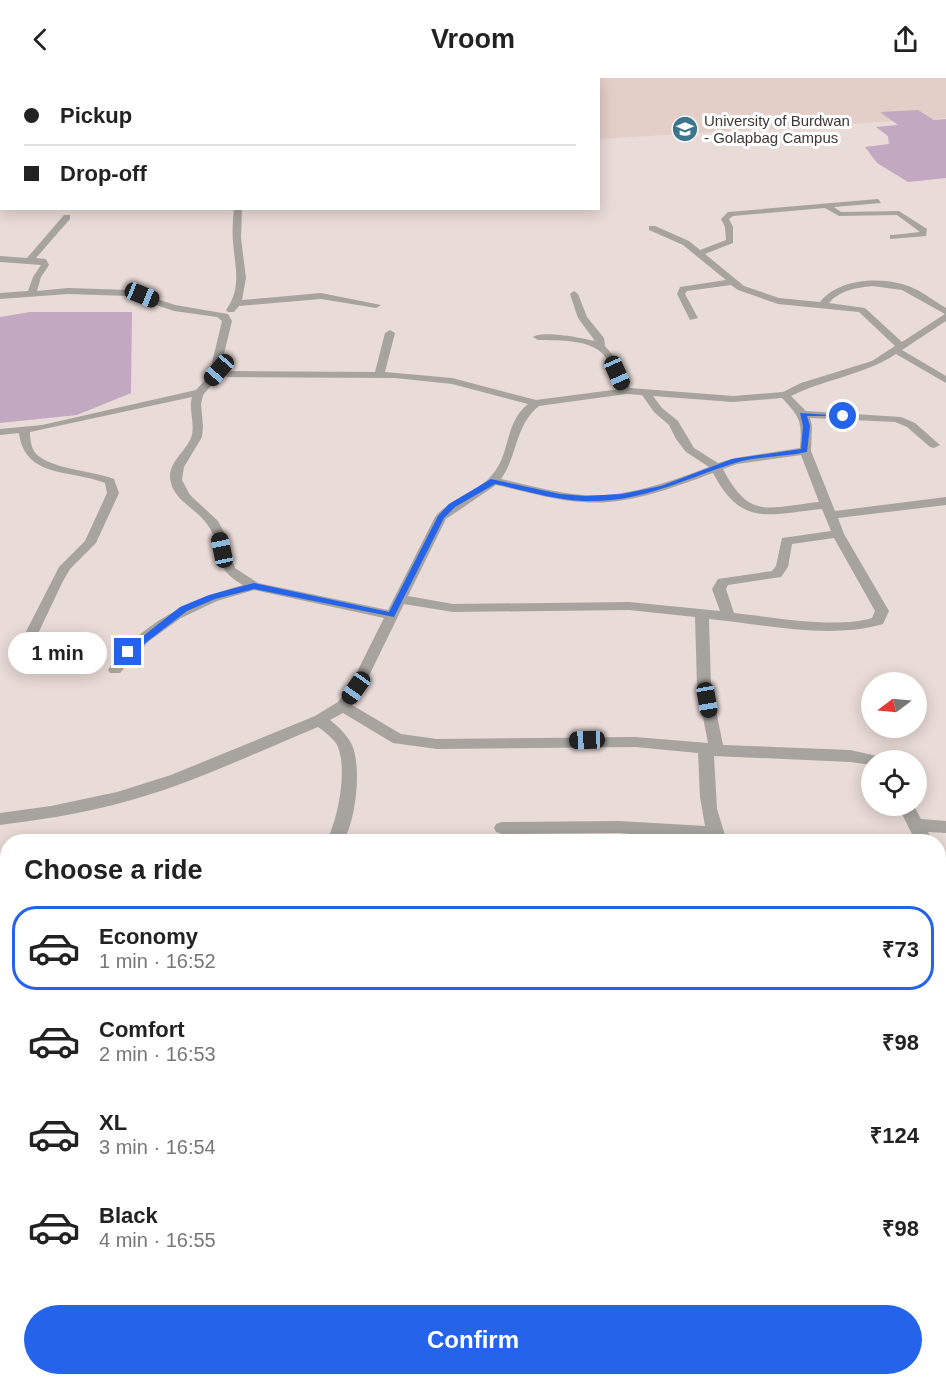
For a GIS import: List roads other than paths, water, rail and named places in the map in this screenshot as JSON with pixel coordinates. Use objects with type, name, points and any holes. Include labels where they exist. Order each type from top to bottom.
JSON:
[{"type":"street","points":[[700,253],[730,241],[729,227],[725,219],[731,213],[878,201]]},
{"type":"street","points":[[825,205],[839,214],[899,213],[924,231],[923,234],[894,237]]},
{"type":"street","points":[[225,316],[237,303],[243,282],[237,242],[238,210]]},
{"type":"street","points":[[30,260],[68,217]]},
{"type":"street","points":[[652,228],[672,236],[700,253],[731,282],[778,301],[862,310],[899,349],[946,380]]},
{"type":"street","points":[[0,259],[43,261],[45,265],[32,293]]},
{"type":"street","points":[[693,318],[681,294],[683,289],[731,282]]},
{"type":"street","points":[[225,316],[226,321],[215,364],[219,370],[240,375],[379,374],[452,381],[536,403],[626,391],[733,399],[785,395],[804,385],[876,363],[946,315],[918,293],[895,285],[842,288],[826,296],[822,305]]},
{"type":"street","points":[[0,296],[32,293],[130,293],[174,308],[225,316]]},
{"type":"street","points":[[574,294],[583,318],[600,338],[600,347]]},
{"type":"street","points":[[237,303],[321,296],[376,305]]},
{"type":"street","points":[[379,374],[390,333]]},
{"type":"street","points":[[538,337],[589,343],[600,347],[609,354],[626,391]]},
{"type":"street","points":[[219,370],[199,392],[195,403],[198,431],[194,442],[178,465],[175,478],[178,487],[211,520],[218,533],[226,567],[236,578],[254,586],[391,615]]},
{"type":"street","points":[[644,391],[658,410],[674,423],[681,440],[690,450],[715,466],[730,494],[745,507],[755,511],[828,510],[946,501]]},
{"type":"street","points":[[0,432],[24,431],[199,392]]},
{"type":"street","points":[[399,599],[453,608],[629,606],[812,625],[864,626],[878,621],[882,611],[838,534],[805,451],[807,426],[803,414],[785,395]]},
{"type":"street","points":[[0,819],[51,812],[117,798],[177,779],[320,720],[343,706],[356,688],[441,517],[452,506],[494,481],[503,467],[510,436],[525,410],[536,403]]},
{"type":"street","points":[[803,414],[897,419],[911,425],[934,445]]},
{"type":"street","points":[[18,661],[57,581],[65,567],[90,543],[113,493],[110,481],[98,475],[37,460],[29,453],[24,431]]},
{"type":"street","points":[[494,481],[560,496],[595,498],[662,488],[715,466],[735,461],[805,451]]},
{"type":"street","points":[[728,615],[719,589],[723,582],[776,574],[782,567],[786,541],[838,534]]},
{"type":"street","points":[[115,670],[128,652],[183,609],[212,597],[254,586]]},
{"type":"street","points":[[702,612],[704,686],[712,750],[707,784],[715,834]]},
{"type":"street","points":[[343,706],[398,739],[437,744],[587,740],[861,758]]},
{"type":"street","points":[[320,720],[336,733],[346,749],[347,814],[340,834]]},
{"type":"street","points":[[912,816],[922,834]]},
{"type":"street","points":[[918,825],[946,827]]},
{"type":"street","points":[[502,828],[619,827],[687,834]]},
{"type":"place","name":"University of Burdwan - Golapbag Campus","points":[[685,129]]}]
